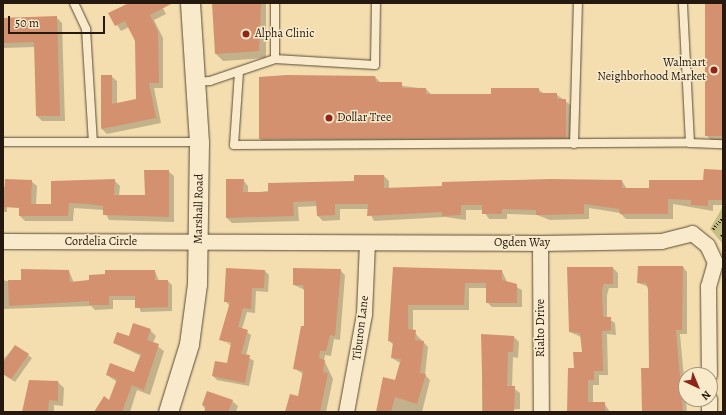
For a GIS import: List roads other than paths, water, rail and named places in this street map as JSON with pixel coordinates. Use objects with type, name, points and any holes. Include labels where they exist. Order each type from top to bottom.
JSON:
[{"type":"street","name":"Marshall Road","points":[[168,412],[192,330],[198,243],[199,142],[190,3]]},
{"type":"street","name":"Ogden Way","points":[[198,243],[540,243],[661,241],[692,233],[702,241],[715,262],[708,286],[714,367]]},
{"type":"street","name":"Cordelia Circle","points":[[3,241],[198,243]]},
{"type":"street","name":"Tiburon Lane","points":[[346,412],[364,314],[367,243]]},
{"type":"street","name":"Rialto Drive","points":[[540,243],[541,412]]},
{"type":"lane","points":[[74,3],[86,29],[93,142]]},
{"type":"lane","points":[[275,3],[275,59]]},
{"type":"lane","points":[[195,82],[239,72],[275,59],[375,65],[376,3]]},
{"type":"lane","points":[[574,144],[578,3]]},
{"type":"lane","points":[[683,3],[690,143]]},
{"type":"lane","points":[[239,72],[234,145],[723,144]]},
{"type":"lane","points":[[3,142],[199,142]]},
{"type":"place","name":"Alpha Clinic","points":[[246,34]]},
{"type":"place","name":"Walmart Neighborhood Market","points":[[714,70]]},
{"type":"place","name":"Dollar Tree","points":[[329,118]]}]
